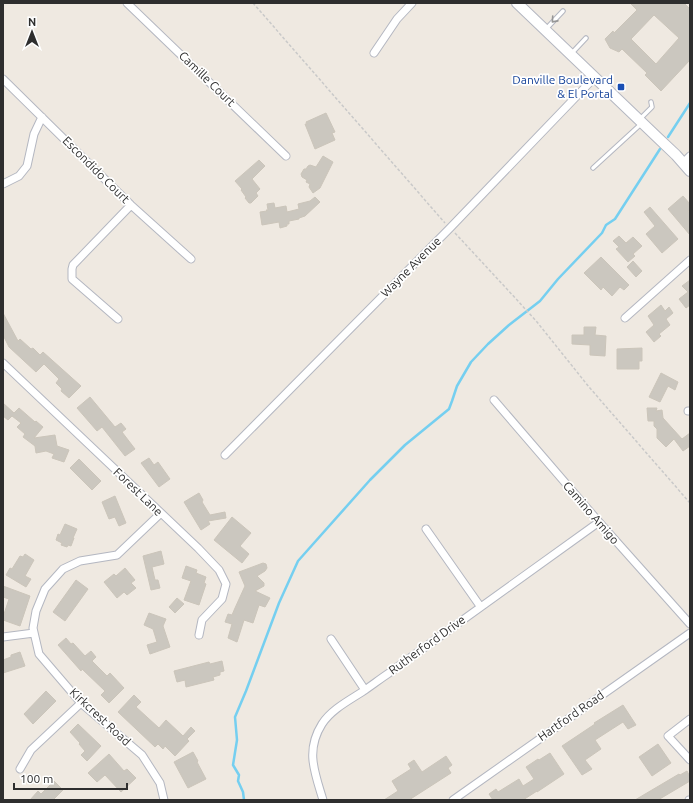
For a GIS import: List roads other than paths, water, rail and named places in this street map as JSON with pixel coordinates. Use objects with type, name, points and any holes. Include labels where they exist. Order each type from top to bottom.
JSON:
[{"type":"main road","points":[[517,3],[676,155],[686,159],[690,171]]},
{"type":"street","name":"Camille Court","points":[[127,3],[286,156]]},
{"type":"street","points":[[374,53],[397,19],[412,3]]},
{"type":"street","name":"Wayne Avenue","points":[[225,455],[450,228],[596,77]]},
{"type":"street","name":"Escondido Court","points":[[3,79],[131,205],[191,259]]},
{"type":"street","points":[[3,184],[19,176],[27,166],[34,134],[42,117]]},
{"type":"street","points":[[118,319],[72,279],[72,269],[73,265],[131,205]]},
{"type":"street","points":[[624,318],[690,260]]},
{"type":"street","name":"Forest Lane","points":[[3,363],[198,548],[218,570],[226,584],[222,599],[202,620],[199,635]]},
{"type":"street","name":"Camino Amigo","points":[[494,400],[599,522],[690,624]]},
{"type":"street","name":"Kirkcrest Road","points":[[161,514],[117,555],[80,561],[63,569],[45,590],[36,611],[33,628],[39,654],[81,702],[142,755],[160,783],[164,800]]},
{"type":"street","name":"Rutherford Drive","points":[[323,800],[315,772],[312,754],[316,738],[322,724],[332,712],[365,690],[599,522]]},
{"type":"street","points":[[426,529],[480,606]]},
{"type":"street","points":[[3,637],[34,633]]},
{"type":"street","name":"Hartford Road","points":[[453,800],[690,633]]},
{"type":"street","points":[[331,639],[365,690]]},
{"type":"street","points":[[20,769],[31,750],[81,702]]},
{"type":"street","points":[[690,719],[668,736],[690,760]]},
{"type":"lane","points":[[545,30],[563,11]]},
{"type":"lane","points":[[570,54],[586,38]]},
{"type":"lane","points":[[593,168],[641,121],[652,107],[651,102]]},
{"type":"waterway","points":[[668,137],[690,103]]},
{"type":"waterway","points":[[244,800],[243,792],[238,781],[239,775],[233,765],[237,740],[235,717],[279,603],[298,561],[370,480],[405,445],[449,409],[457,386],[471,362],[509,325],[540,301],[558,279],[602,233],[606,225],[615,219],[660,149]]},
{"type":"place","name":"Danville Boulevard & El Portal","points":[[621,87]]}]
